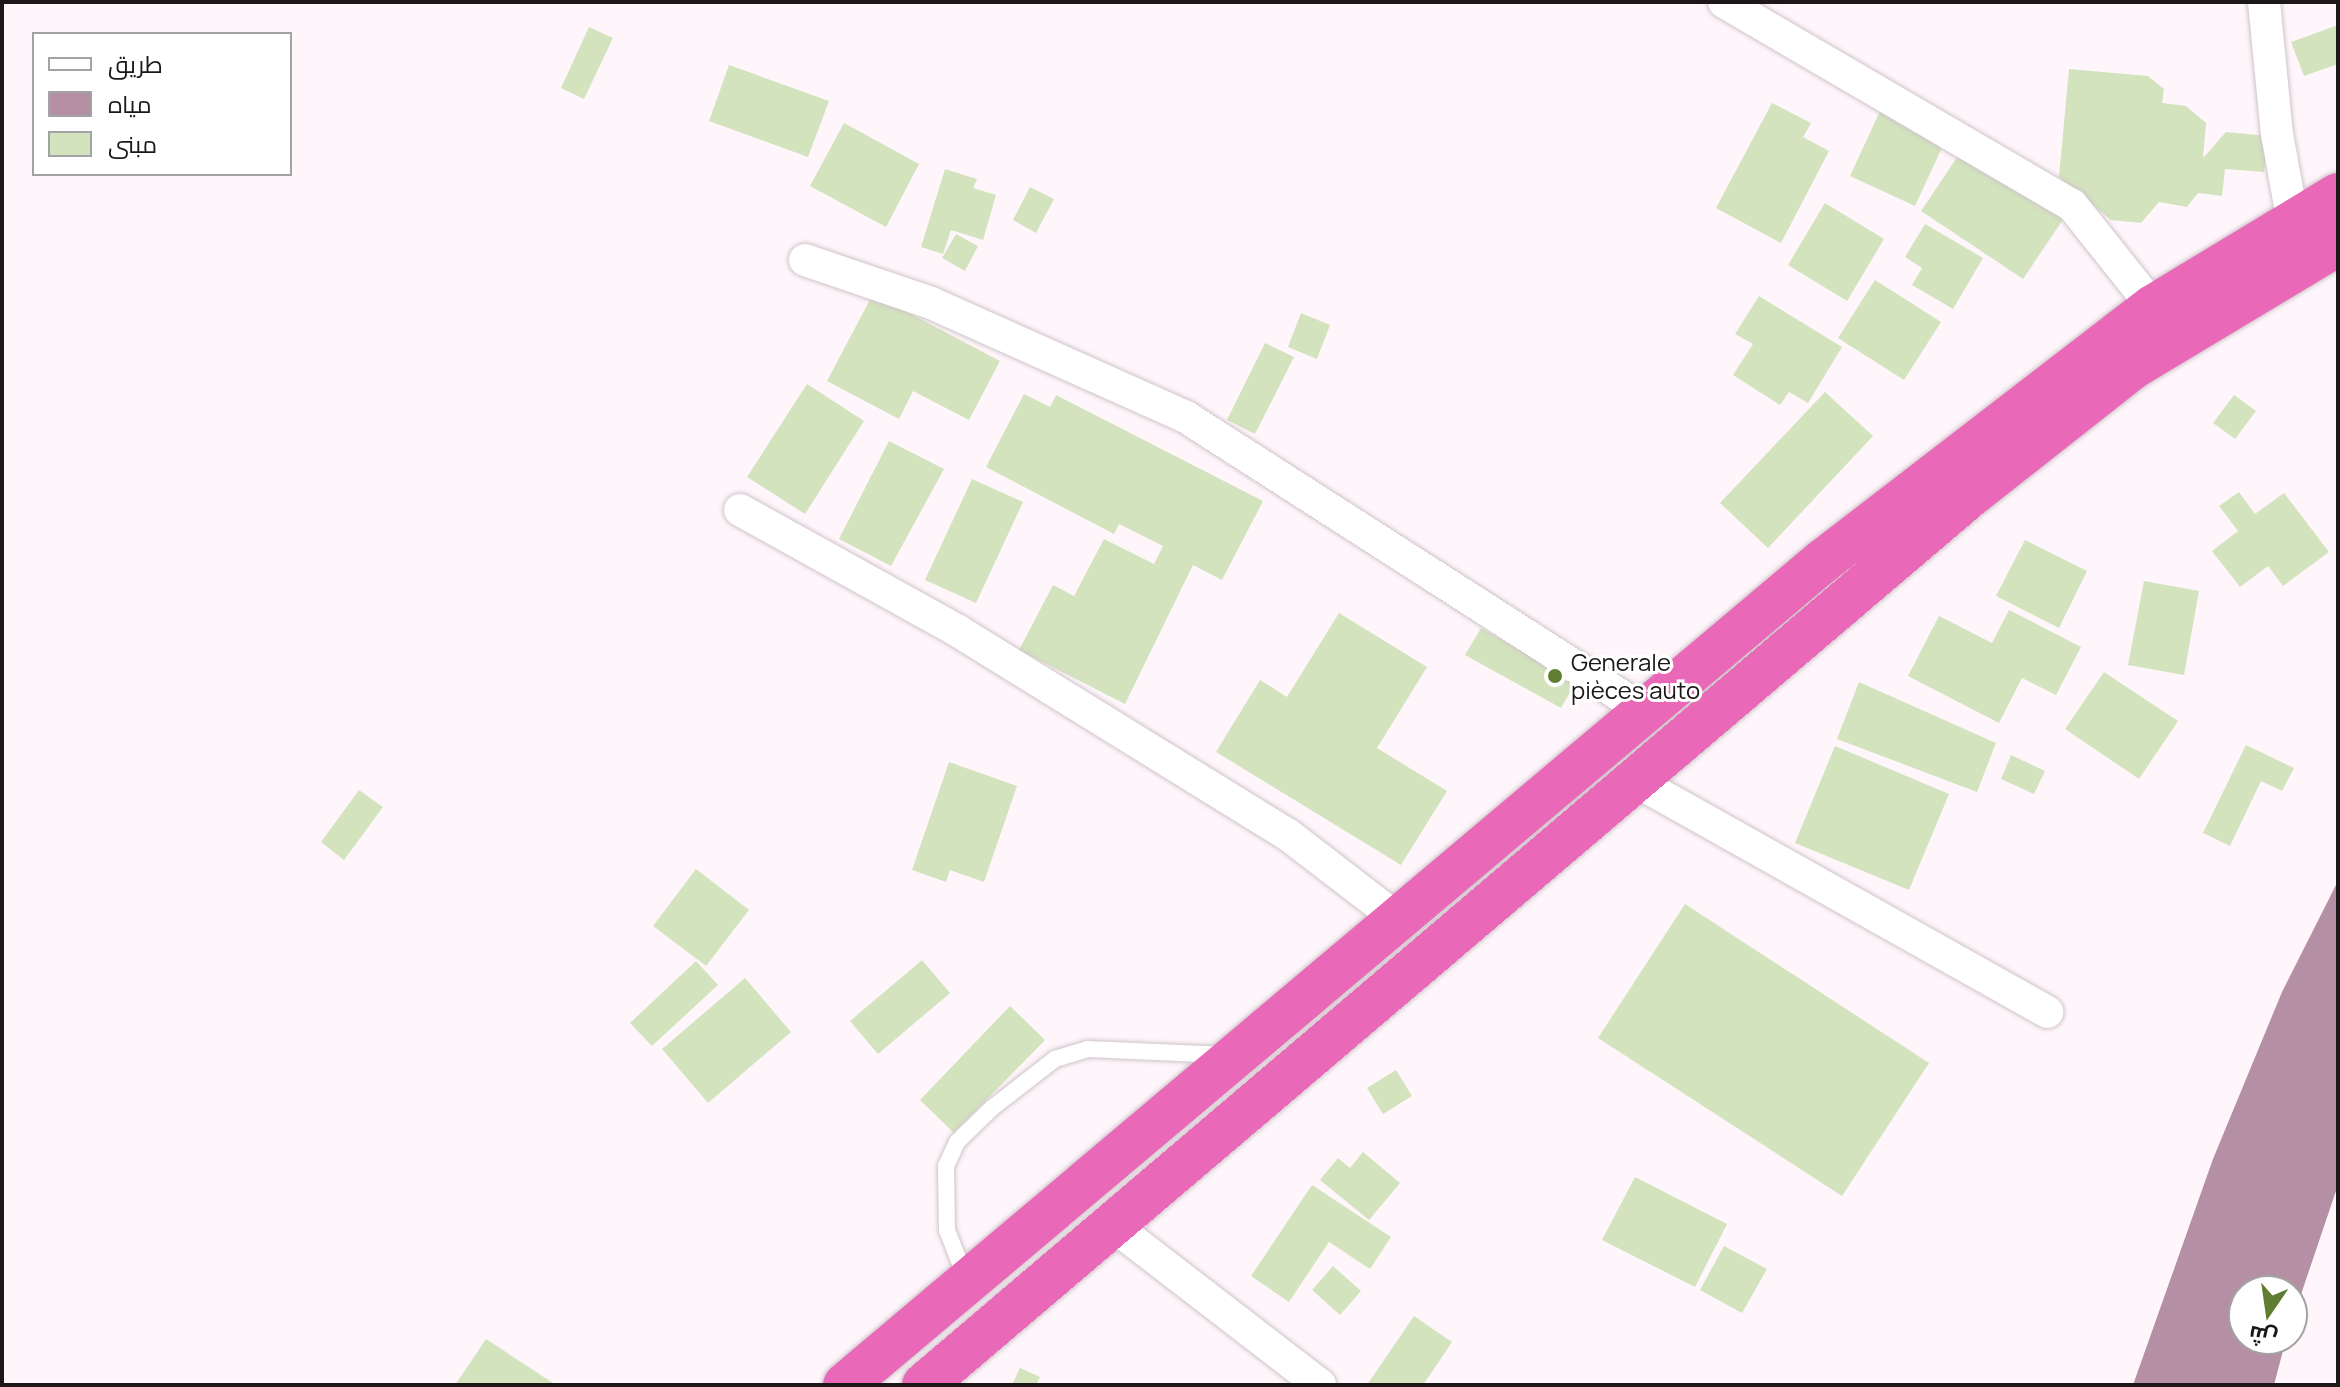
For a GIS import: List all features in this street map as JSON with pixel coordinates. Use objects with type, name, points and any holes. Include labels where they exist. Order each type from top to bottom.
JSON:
[{"type":"highway","points":[[845,1385],[1835,552],[2153,307],[2338,195]]},
{"type":"highway","points":[[924,1385],[1115,1227],[1973,493],[2133,367],[2338,244]]},
{"type":"street","points":[[1724,2],[2072,205],[2153,307]]},
{"type":"street","points":[[2264,2],[2277,134],[2293,222]]},
{"type":"street","points":[[805,260],[931,303],[1186,417],[1646,712]]},
{"type":"street","points":[[740,510],[958,631],[1274,826],[1399,920]]},
{"type":"street","points":[[1634,780],[2047,1012]]},
{"type":"street","points":[[1115,1227],[1320,1385]]},
{"type":"lane","points":[[967,1281],[947,1230],[946,1166],[957,1142],[992,1108],[1055,1059],[1087,1049],[1235,1055]]},
{"type":"water","points":[[2338,881],[2338,1185],[2308,1275],[2228,1275],[2228,1355],[2282,1355],[2274,1385],[2133,1385],[2213,1159],[2282,992]]},
{"type":"building","points":[[2338,25],[2338,64],[2304,76],[2291,42]]},
{"type":"building","points":[[589,27],[613,38],[584,99],[561,88]]},
{"type":"building","points":[[729,65],[829,101],[808,157],[709,121]]},
{"type":"building","points":[[2069,69],[2148,76],[2164,89],[2162,103],[2186,106],[2206,123],[2203,158],[2226,132],[2268,136],[2264,172],[2225,169],[2222,196],[2198,193],[2187,207],[2159,202],[2141,223],[2111,220],[2059,177]]},
{"type":"building","points":[[1772,103],[1811,123],[1803,137],[1829,151],[1781,243],[1716,208]]},
{"type":"building","points":[[1881,109],[1946,139],[1915,206],[1850,176]]},
{"type":"building","points":[[844,123],[919,164],[886,227],[810,186]]},
{"type":"building","points":[[1962,150],[2064,218],[2023,279],[1921,211]]},
{"type":"building","points":[[945,169],[977,179],[973,188],[996,195],[983,240],[951,230],[943,254],[921,247]]},
{"type":"building","points":[[1030,187],[1054,199],[1036,233],[1013,220]]},
{"type":"building","points":[[1825,203],[1884,239],[1847,301],[1788,265]]},
{"type":"building","points":[[1925,224],[1983,258],[1953,309],[1912,285],[1922,268],[1905,257]]},
{"type":"building","points":[[956,234],[978,246],[965,271],[942,258]]},
{"type":"building","points":[[1875,280],[1941,322],[1904,380],[1838,338]]},
{"type":"building","points":[[873,294],[1000,361],[969,420],[913,391],[899,419],[827,381]]},
{"type":"building","points":[[1759,296],[1842,347],[1808,403],[1789,392],[1780,405],[1733,375],[1753,344],[1735,334]]},
{"type":"building","points":[[1301,313],[1330,325],[1317,359],[1288,347]]},
{"type":"building","points":[[1265,343],[1294,357],[1255,434],[1227,420]]},
{"type":"building","points":[[807,384],[864,421],[805,514],[747,477]]},
{"type":"building","points":[[1825,392],[1873,436],[1768,548],[1720,503]]},
{"type":"building","points":[[1024,394],[1050,407],[1056,395],[1263,501],[1222,580],[1193,565],[1125,704],[1019,650],[1053,585],[1074,596],[1104,539],[1154,564],[1163,546],[1119,524],[1114,534],[986,467]]},
{"type":"building","points":[[2234,395],[2256,411],[2235,439],[2213,423]]},
{"type":"building","points":[[889,441],[944,469],[891,566],[839,539]]},
{"type":"building","points":[[972,479],[1023,502],[976,603],[925,580]]},
{"type":"building","points":[[2239,492],[2255,514],[2284,493],[2329,552],[2283,586],[2268,566],[2240,587],[2212,551],[2238,531],[2219,506]]},
{"type":"building","points":[[2025,540],[2087,571],[2059,628],[1996,596]]},
{"type":"building","points":[[2144,581],[2199,591],[2184,675],[2128,665]]},
{"type":"building","points":[[2009,610],[2081,647],[2056,695],[2022,678],[1999,723],[1908,676],[1939,616],[1992,643]]},
{"type":"building","points":[[1339,613],[1427,667],[1377,748],[1447,791],[1401,865],[1216,752],[1260,680],[1287,697]]},
{"type":"building","points":[[1481,628],[1576,682],[1561,708],[1465,655]]},
{"type":"building","points":[[2104,672],[2178,721],[2139,779],[2065,729]]},
{"type":"building","points":[[1859,682],[1996,743],[1977,792],[1837,739]]},
{"type":"building","points":[[2246,745],[2294,768],[2282,791],[2261,781],[2230,846],[2203,833]]},
{"type":"building","points":[[1835,746],[1949,794],[1909,890],[1795,843]]},
{"type":"building","points":[[2011,755],[2045,771],[2034,794],[2001,779]]},
{"type":"building","points":[[949,762],[1017,786],[984,882],[950,870],[946,882],[912,870]]},
{"type":"building","points":[[359,790],[383,807],[344,860],[321,842]]},
{"type":"building","points":[[696,869],[749,910],[706,966],[653,926]]},
{"type":"building","points":[[1685,904],[1929,1063],[1842,1196],[1598,1038]]},
{"type":"building","points":[[922,960],[950,993],[878,1054],[850,1021]]},
{"type":"building","points":[[696,961],[718,985],[652,1046],[630,1023]]},
{"type":"building","points":[[745,978],[791,1032],[708,1103],[662,1049]]},
{"type":"building","points":[[1010,1006],[1045,1040],[954,1133],[920,1100]]},
{"type":"building","points":[[1396,1070],[1412,1096],[1383,1114],[1367,1088]]},
{"type":"building","points":[[1363,1152],[1400,1183],[1369,1220],[1320,1180],[1338,1158],[1350,1168]]},
{"type":"building","points":[[1635,1177],[1727,1224],[1695,1287],[1602,1240]]},
{"type":"building","points":[[1312,1185],[1391,1237],[1370,1269],[1329,1242],[1289,1302],[1251,1276]]},
{"type":"building","points":[[1724,1246],[1767,1269],[1742,1313],[1700,1290]]},
{"type":"building","points":[[1333,1266],[1361,1291],[1340,1315],[1312,1290]]},
{"type":"building","points":[[1414,1316],[1452,1342],[1423,1385],[1367,1385]]},
{"type":"building","points":[[486,1339],[556,1385],[455,1385]]},
{"type":"building","points":[[1020,1368],[1040,1377],[1036,1385],[1012,1385]]},
{"type":"place","name":"Generale pièces auto","points":[[1555,676]]}]
